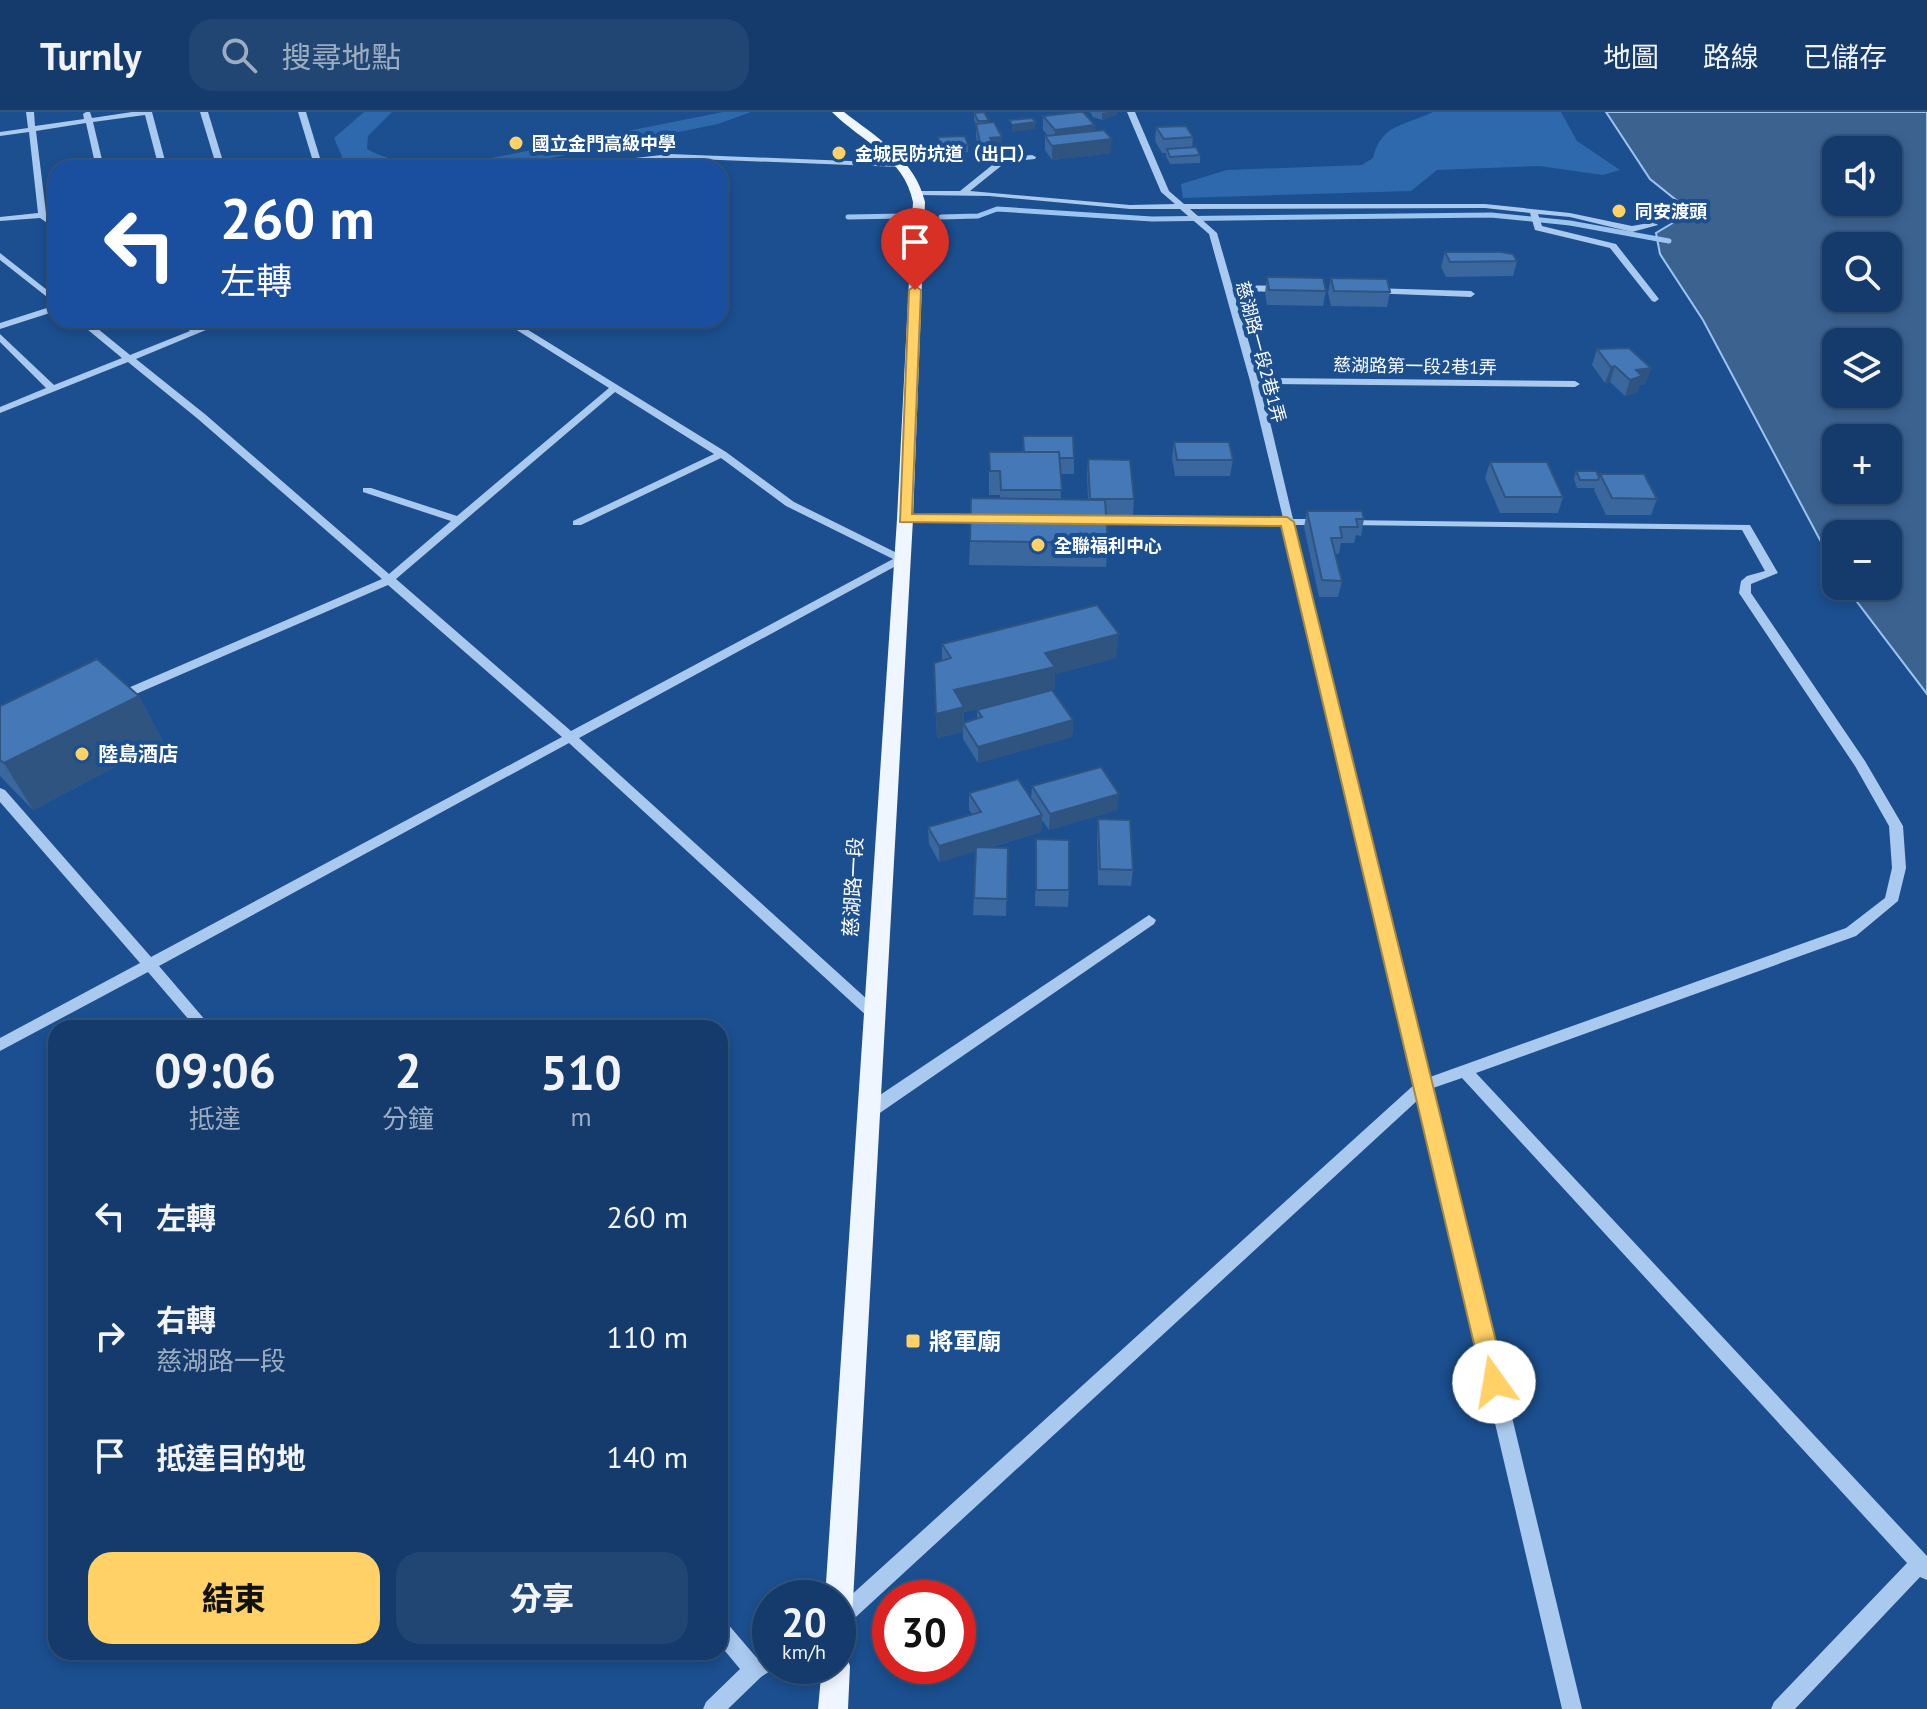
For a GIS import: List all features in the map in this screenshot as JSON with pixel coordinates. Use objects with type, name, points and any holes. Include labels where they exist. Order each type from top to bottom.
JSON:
[{"type":"main road","points":[[837,112],[900,165],[919,193]]},
{"type":"main road","name":"慈湖路一段","points":[[840,1580],[905,519],[919,193]]},
{"type":"main road","points":[[833,1709],[835,1684]]},
{"type":"street","points":[[30,112],[42,216],[48,220]]},
{"type":"street","points":[[0,134],[87,117],[148,112],[161,160]]},
{"type":"street","points":[[204,112],[219,160]]},
{"type":"street","points":[[302,112],[317,160]]},
{"type":"street","points":[[1131,112],[1165,192],[1183,209]]},
{"type":"street","points":[[87,117],[98,160]]},
{"type":"street","points":[[635,160],[670,156],[900,165]]},
{"type":"street","points":[[963,193],[1004,160],[1032,157]]},
{"type":"street","points":[[919,193],[963,193],[1109,207],[1183,209],[1384,204],[1533,211],[1593,219],[1632,229],[1654,225]]},
{"type":"street","name":"慈湖路一段2巷1弄","points":[[1183,209],[1213,233],[1255,381],[1572,1709]]},
{"type":"street","points":[[1533,211],[1540,229],[1613,246],[1655,299]]},
{"type":"street","points":[[0,219],[48,215]]},
{"type":"street","points":[[0,256],[48,295]]},
{"type":"street","points":[[1227,288],[1288,290]]},
{"type":"street","points":[[1364,291],[1471,294]]},
{"type":"street","points":[[0,326],[48,311]]},
{"type":"street","points":[[92,328],[131,358],[570,737],[874,1014]]},
{"type":"street","points":[[192,328],[197,332]]},
{"type":"street","points":[[0,410],[206,328]]},
{"type":"street","points":[[518,328],[722,454],[790,504],[901,559]]},
{"type":"street","points":[[0,337],[53,389]]},
{"type":"street","name":"慈湖路第一段2巷1弄","points":[[1255,381],[1575,384]]},
{"type":"street","points":[[100,705],[387,581],[613,389]]},
{"type":"street","points":[[577,523],[722,454]]},
{"type":"street","points":[[367,490],[459,520]]},
{"type":"street","points":[[905,519],[1001,519]]},
{"type":"street","points":[[856,1604],[1424,1085],[1851,932],[1891,901],[1899,868],[1896,826],[1860,764],[1745,593],[1745,583],[1751,578],[1772,573],[1746,527],[1080,520]]},
{"type":"street","points":[[0,1045],[901,559]]},
{"type":"street","points":[[0,793],[198,1020]]},
{"type":"street","points":[[868,1112],[1149,920]]},
{"type":"street","points":[[1464,1070],[1647,1264],[1923,1567],[1781,1709]]},
{"type":"street","points":[[728,1637],[752,1657]]},
{"type":"street","points":[[713,1709],[752,1674]]},
{"type":"shaded area","points":[[364,112],[392,112],[368,136],[367,149],[396,160],[345,160],[334,138]]},
{"type":"shaded area","points":[[723,112],[751,112],[718,124],[541,160],[481,160]]},
{"type":"shaded area","points":[[1433,112],[1561,112],[1577,141],[1620,170],[1603,175],[1539,166],[1437,170],[1411,191],[1183,198],[1181,184],[1227,170],[1362,165],[1373,158],[1388,132]]},
{"type":"shaded area","points":[[1606,112],[1927,112],[1927,694],[1856,600],[1902,600],[1902,520],[1822,520],[1822,544],[1703,320],[1660,254],[1656,233],[1691,212],[1650,179]]},
{"type":"building","points":[[984,112],[989,121],[978,121],[974,113]]},
{"type":"building","points":[[1083,112],[1095,125],[1055,130],[1043,116]]},
{"type":"building","points":[[1032,118],[1036,122],[1012,125],[1009,120]]},
{"type":"building","points":[[994,122],[1002,137],[990,138],[994,147],[981,148],[976,124]]},
{"type":"building","points":[[1186,126],[1193,137],[1164,139],[1156,127]]},
{"type":"building","points":[[1104,130],[1112,139],[1052,146],[1045,136]]},
{"type":"building","points":[[965,136],[968,145],[940,146],[938,137]]},
{"type":"building","points":[[1196,147],[1200,155],[1170,157],[1167,149]]},
{"type":"building","points":[[1445,252],[1501,252],[1513,254],[1517,261],[1450,262]]},
{"type":"building","points":[[1267,277],[1323,278],[1326,291],[1269,290]]},
{"type":"building","points":[[1331,278],[1387,279],[1390,292],[1334,291]]},
{"type":"building","points":[[1629,348],[1651,368],[1636,370],[1642,376],[1630,380],[1615,366],[1611,367],[1597,349]]},
{"type":"building","points":[[1023,436],[1073,436],[1074,458],[1059,458],[1059,452],[1024,452]]},
{"type":"building","points":[[1174,442],[1229,442],[1233,460],[1177,460]]},
{"type":"building","points":[[989,452],[1059,452],[1062,490],[1001,490],[1000,471],[990,471]]},
{"type":"building","points":[[1088,459],[1130,460],[1134,499],[1090,499]]},
{"type":"building","points":[[1490,462],[1547,462],[1563,497],[1505,497]]},
{"type":"building","points":[[1576,471],[1596,471],[1598,480],[1580,480]]},
{"type":"building","points":[[1600,474],[1644,474],[1657,499],[1612,498]]},
{"type":"building","points":[[971,498],[1105,500],[1108,543],[970,541]]},
{"type":"building","points":[[1307,511],[1362,511],[1364,519],[1356,519],[1358,527],[1340,527],[1342,538],[1331,538],[1342,581],[1322,580]]},
{"type":"building","points":[[1097,605],[1119,634],[1045,653],[1055,667],[954,690],[964,707],[936,714],[934,663],[951,658],[942,644]]},
{"type":"building","points":[[97,659],[139,696],[4,763],[0,760],[0,706]]},
{"type":"building","points":[[1052,690],[1073,720],[978,747],[963,723],[982,717],[977,710]]},
{"type":"building","points":[[1101,767],[1119,794],[1050,814],[1032,786]]},
{"type":"building","points":[[1018,779],[1042,815],[939,846],[928,827],[981,812],[969,793]]},
{"type":"building","points":[[1098,819],[1130,820],[1133,870],[1100,869]]},
{"type":"building","points":[[1036,839],[1069,840],[1069,890],[1036,890]]},
{"type":"building","points":[[976,847],[1008,848],[1007,899],[974,898]]},
{"type":"waterway","points":[[941,217],[978,216],[997,209],[1152,219],[1491,215],[1570,223],[1669,241]]},
{"type":"waterway","points":[[848,217],[904,216]]},
{"type":"place","name":"國立金門高級中學","points":[[516,143]]},
{"type":"place","name":"金城民防坑道（出口）","points":[[839,153]]},
{"type":"place","name":"同安渡頭","points":[[1619,211]]},
{"type":"place","name":"全聯福利中心","points":[[1038,545]]},
{"type":"place","name":"陸島酒店","points":[[82,754]]},
{"type":"place","name":"將軍廟","points":[[913,1341]]},
{"type":"route","points":[[915,290],[905,519],[1287,522],[1494,1382]]}]
